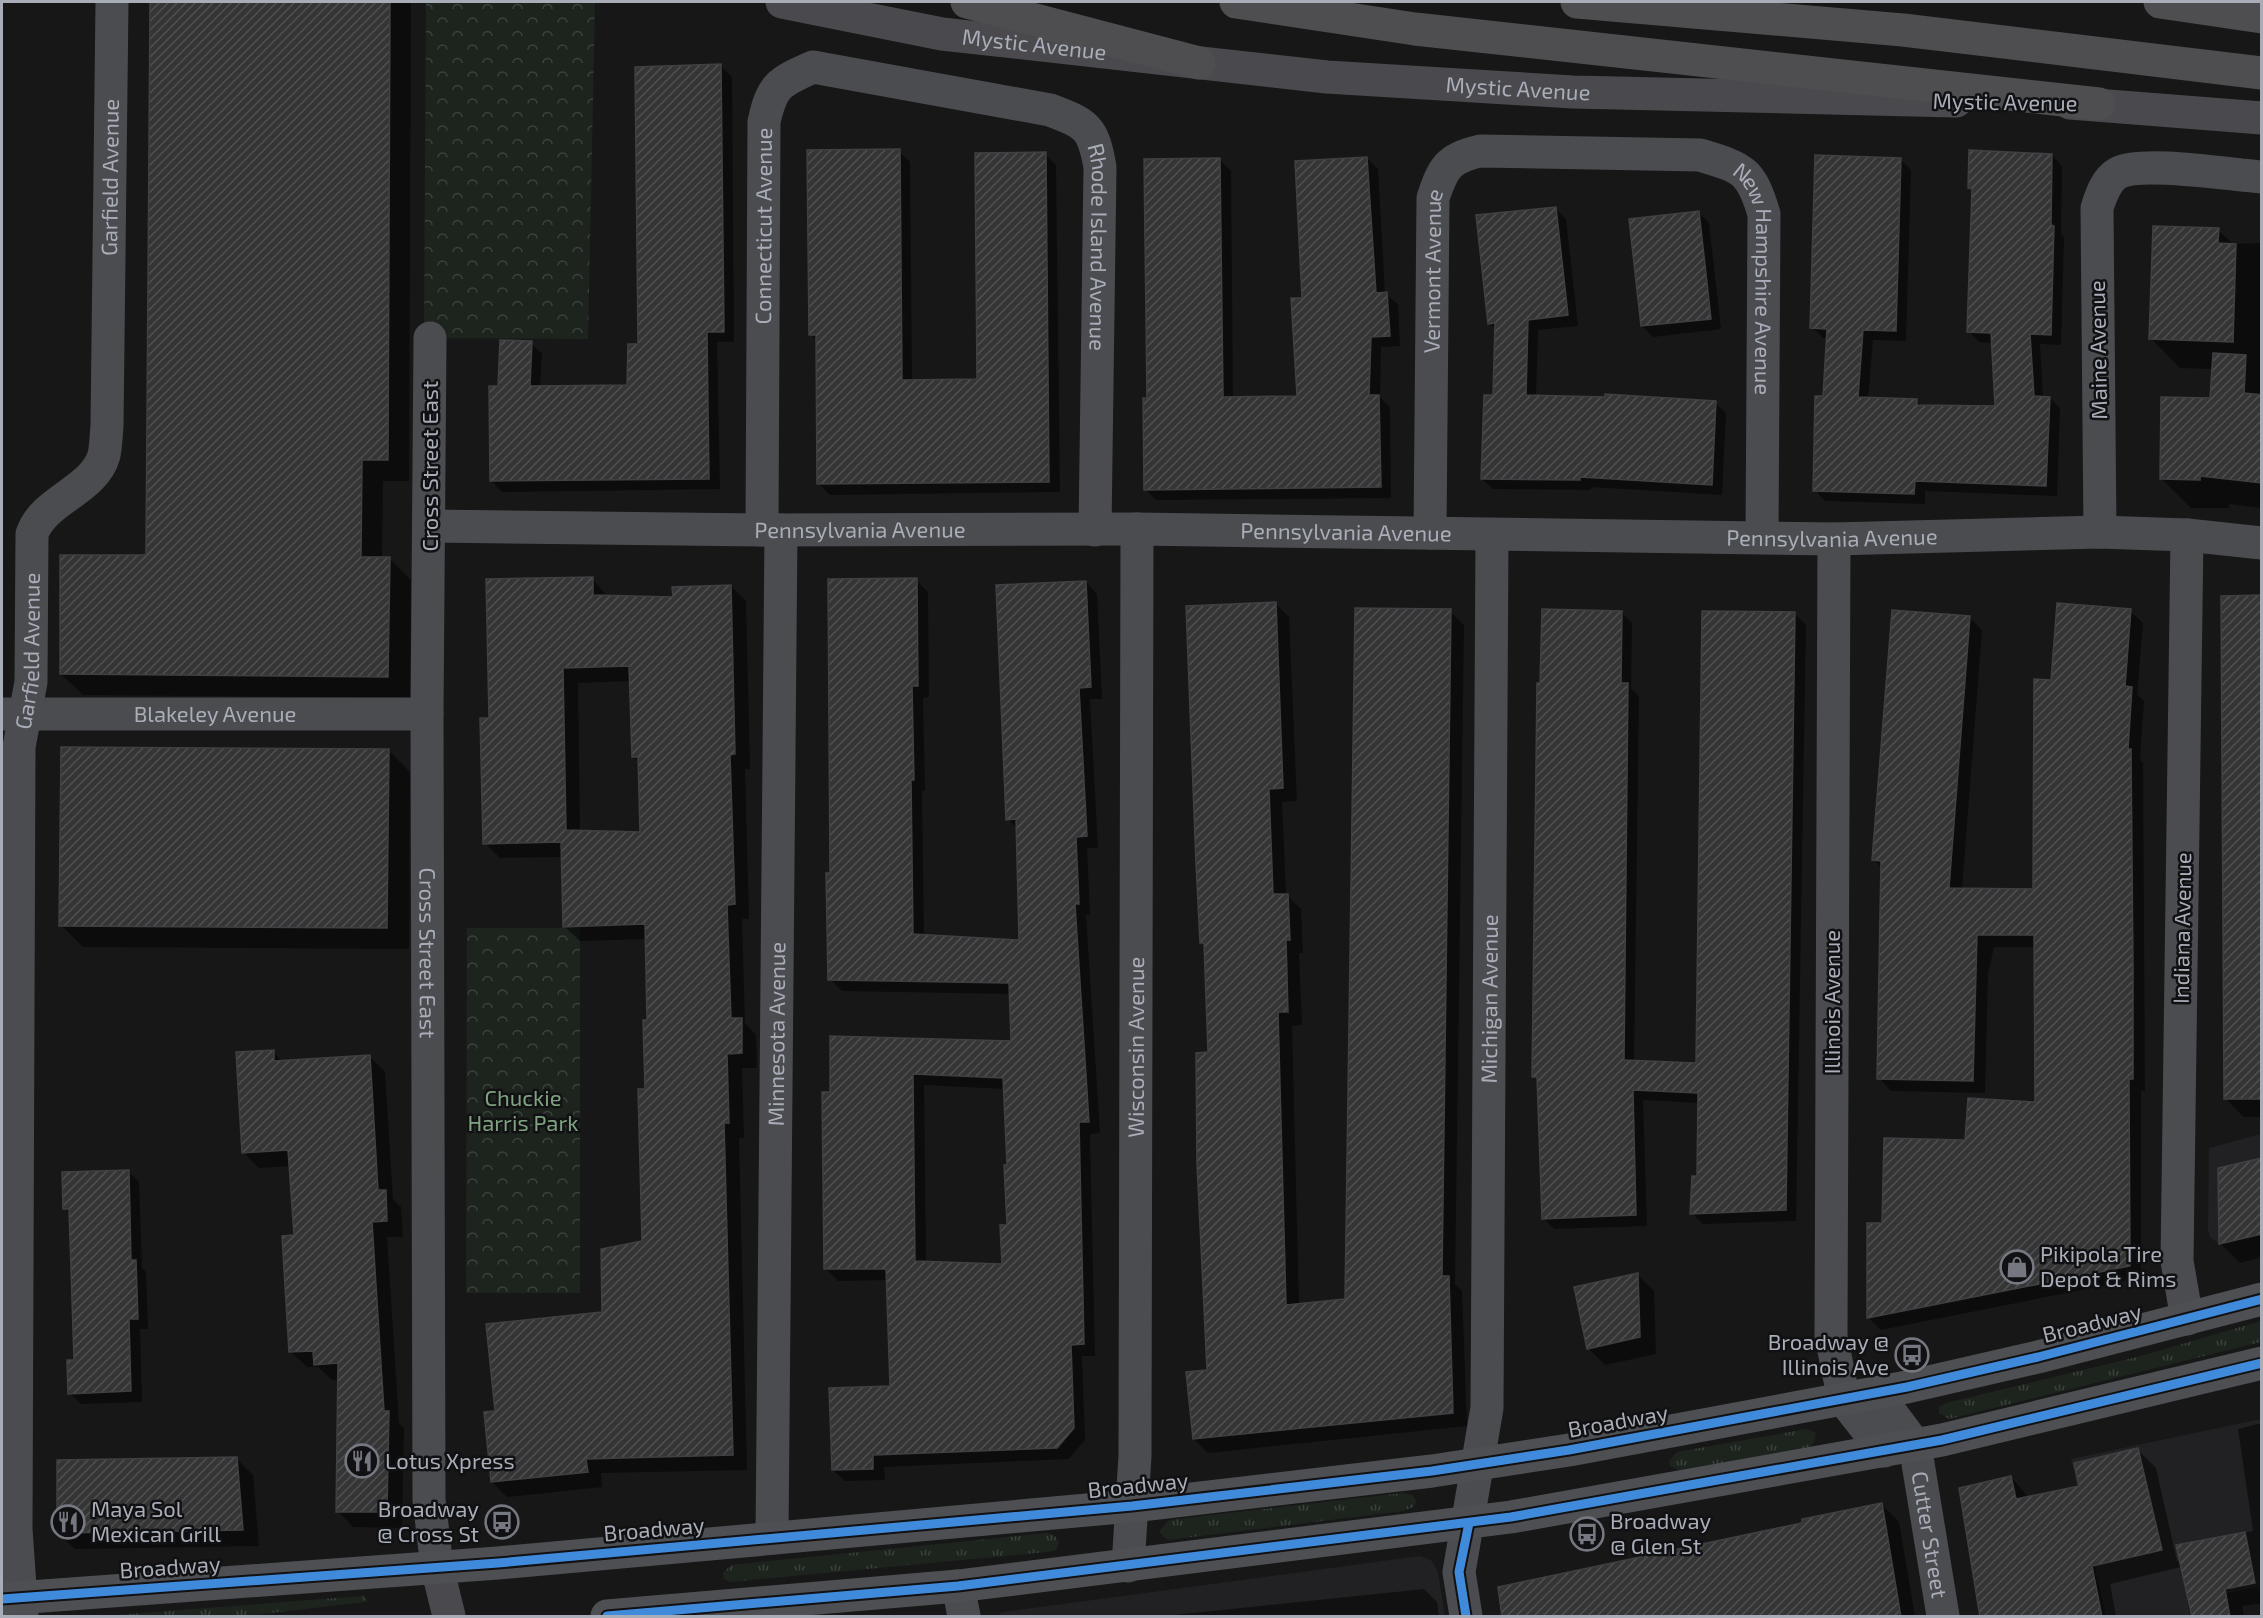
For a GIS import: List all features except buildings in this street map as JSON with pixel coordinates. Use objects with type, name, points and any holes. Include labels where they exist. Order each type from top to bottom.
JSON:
[{"type":"highway","points":[[967,2],[1198,63]]},
{"type":"highway","points":[[1236,2],[1415,29],[2099,104]]},
{"type":"highway","points":[[1577,2],[1903,30],[2262,73]]},
{"type":"highway","points":[[2160,2],[2262,17]]},
{"type":"main road","name":"Mystic Avenue","points":[[782,2],[942,34],[1327,77],[1562,91],[2099,104],[2262,118]]},
{"type":"main road","name":"Broadway","points":[[14,1605],[1132,1506],[1479,1464],[1876,1394],[2038,1357],[2262,1299]]},
{"type":"main road","points":[[607,1617],[961,1601],[1128,1566],[1469,1523],[1899,1448],[2262,1363]]},
{"type":"main road","points":[[437,1567],[449,1617]]},
{"type":"street","name":"Garfield Avenue","points":[[14,1605],[19,747],[13,715],[31,682],[32,534],[39,519],[90,478],[104,456],[107,426],[112,2]]},
{"type":"street","name":"Connecticut Avenue","points":[[771,530],[764,122],[769,96],[786,79],[813,68],[933,91]]},
{"type":"street","name":"Rhode Island Avenue","points":[[933,91],[1050,110],[1079,121],[1095,139],[1100,167],[1095,530]]},
{"type":"street","name":"Vermont Avenue","points":[[1430,533],[1433,198],[1441,173],[1457,156],[1480,151],[1598,154]]},
{"type":"street","name":"New Hampshire Avenue","points":[[1598,154],[1700,155],[1733,165],[1755,184],[1764,214],[1762,536]]},
{"type":"street","name":"Maine Avenue","points":[[2100,532],[2097,208],[2104,189],[2117,173],[2137,167],[2262,177]]},
{"type":"street","name":"Cross Street East","points":[[430,338],[427,714],[429,1500],[437,1567]]},
{"type":"street","name":"Pennsylvania Avenue","points":[[430,526],[771,530],[1137,529],[1492,535],[1762,536],[1834,539],[2100,532],[2187,535],[2262,543]]},
{"type":"street","name":"Wisconsin Avenue","points":[[1128,1566],[1135,1456],[1137,529]]},
{"type":"street","name":"Minnesota Avenue","points":[[771,530],[772,1538]]},
{"type":"street","name":"Michigan Avenue","points":[[1466,1617],[1460,1572],[1488,1408],[1492,535]]},
{"type":"street","name":"Indiana Avenue","points":[[2187,535],[2177,1262],[2187,1319]]},
{"type":"street","name":"Illinois Avenue","points":[[1834,539],[1831,1336],[1844,1400],[1899,1448]]},
{"type":"street","name":"Blakeley Avenue","points":[[13,715],[427,714]]},
{"type":"street","name":"Cutter Street","points":[[1876,1394],[1899,1448],[1943,1617]]},
{"type":"shaded area","points":[[2261,1134],[2261,1234],[2218,1243],[2210,1237],[2208,1230],[2209,1148]]},
{"type":"shaded area","points":[[2261,1419],[2261,1587],[2187,1600],[2190,1616],[2106,1616],[2071,1459]]},
{"type":"shaded area","points":[[1420,1556],[1432,1561],[1438,1572],[1445,1616],[996,1616],[1003,1612]]},
{"type":"green space","points":[[426,2],[595,2],[588,339],[424,338]]},
{"type":"green space","name":"Chuckie Harris Park","points":[[467,928],[580,928],[580,1293],[466,1293]]},
{"type":"green space","points":[[2261,1321],[2261,1342],[1949,1419],[1939,1413],[1939,1407],[1946,1403],[2141,1356]]},
{"type":"green space","points":[[1806,1429],[1816,1433],[1814,1443],[1809,1447],[1680,1471],[1670,1466],[1669,1461],[1677,1452]]},
{"type":"green space","points":[[1403,1493],[1412,1495],[1416,1501],[1414,1507],[1403,1511],[1168,1540],[1159,1532],[1169,1520]]},
{"type":"green space","points":[[1047,1533],[1055,1536],[1059,1542],[1056,1550],[730,1582],[724,1579],[723,1573],[731,1565]]},
{"type":"green space","points":[[363,1596],[367,1600],[365,1602],[245,1616],[102,1616]]},
{"type":"cycle path","points":[[2,1599],[498,1563],[1132,1506],[1432,1471],[1569,1450],[1907,1387],[2038,1357],[2262,1299]]},
{"type":"cycle path","points":[[607,1616],[958,1586],[1511,1517],[1942,1440],[2262,1363]]},
{"type":"cycle path","points":[[1466,1616],[1459,1572],[1469,1523]]},
{"type":"place","name":"Pikipola Tire Depot & Rims","points":[[2017,1267]]},
{"type":"place","name":"Broadway @ Illinois Ave","points":[[1912,1355]]},
{"type":"place","name":"Lotus Xpress","points":[[362,1461]]},
{"type":"place","name":"Maya Sol Mexican Grill","points":[[68,1522]]},
{"type":"place","name":"Broadway @ Cross St","points":[[502,1522]]},
{"type":"place","name":"Broadway @ Glen St","points":[[1587,1534]]}]
